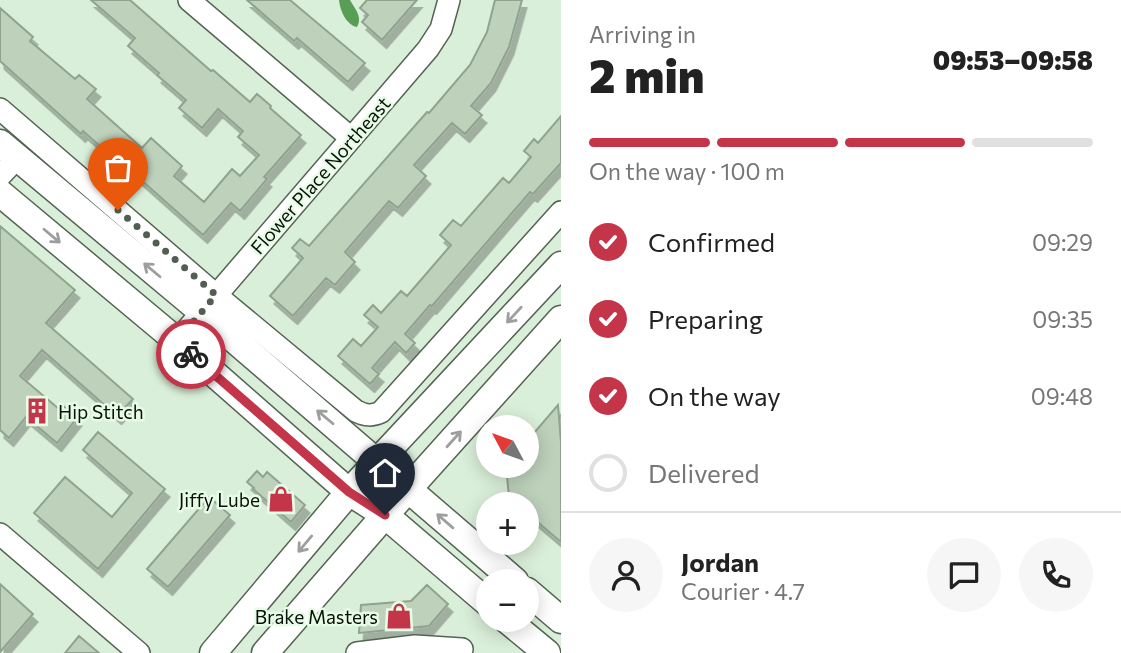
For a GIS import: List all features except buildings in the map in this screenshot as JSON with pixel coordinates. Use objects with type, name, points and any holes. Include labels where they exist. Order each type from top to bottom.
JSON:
[{"type":"main road","points":[[6,159],[209,304],[377,461],[501,569]]},
{"type":"main road","points":[[0,192],[177,341],[349,492],[385,515],[476,593]]},
{"type":"main road","points":[[214,653],[349,492],[561,265]]},
{"type":"main road","points":[[271,651],[385,515],[561,319]]},
{"type":"main road","points":[[539,601],[561,620]]},
{"type":"main road","points":[[520,632],[540,650]]},
{"type":"street","points":[[189,0],[351,138]]},
{"type":"street","name":"Flower Place Northeast","points":[[177,341],[428,49],[440,29],[449,0]]},
{"type":"street","points":[[0,109],[209,304],[365,415],[381,412],[561,212]]},
{"type":"street","points":[[0,534],[139,653]]},
{"type":"street","points":[[357,653],[404,647],[462,649]]},
{"type":"shaded area","points":[[339,0],[350,0],[359,16],[357,27],[344,16]]},
{"type":"way so far","points":[[118,210],[216,295],[177,341],[191,354]]},
{"type":"place","name":"Hip Stitch","points":[[37,411]]},
{"type":"place","name":"Jiffy Lube","points":[[281,499]]},
{"type":"place","name":"Brake Masters","points":[[399,616]]},
{"type":"route","points":[[191,354],[349,492],[385,515]]}]
